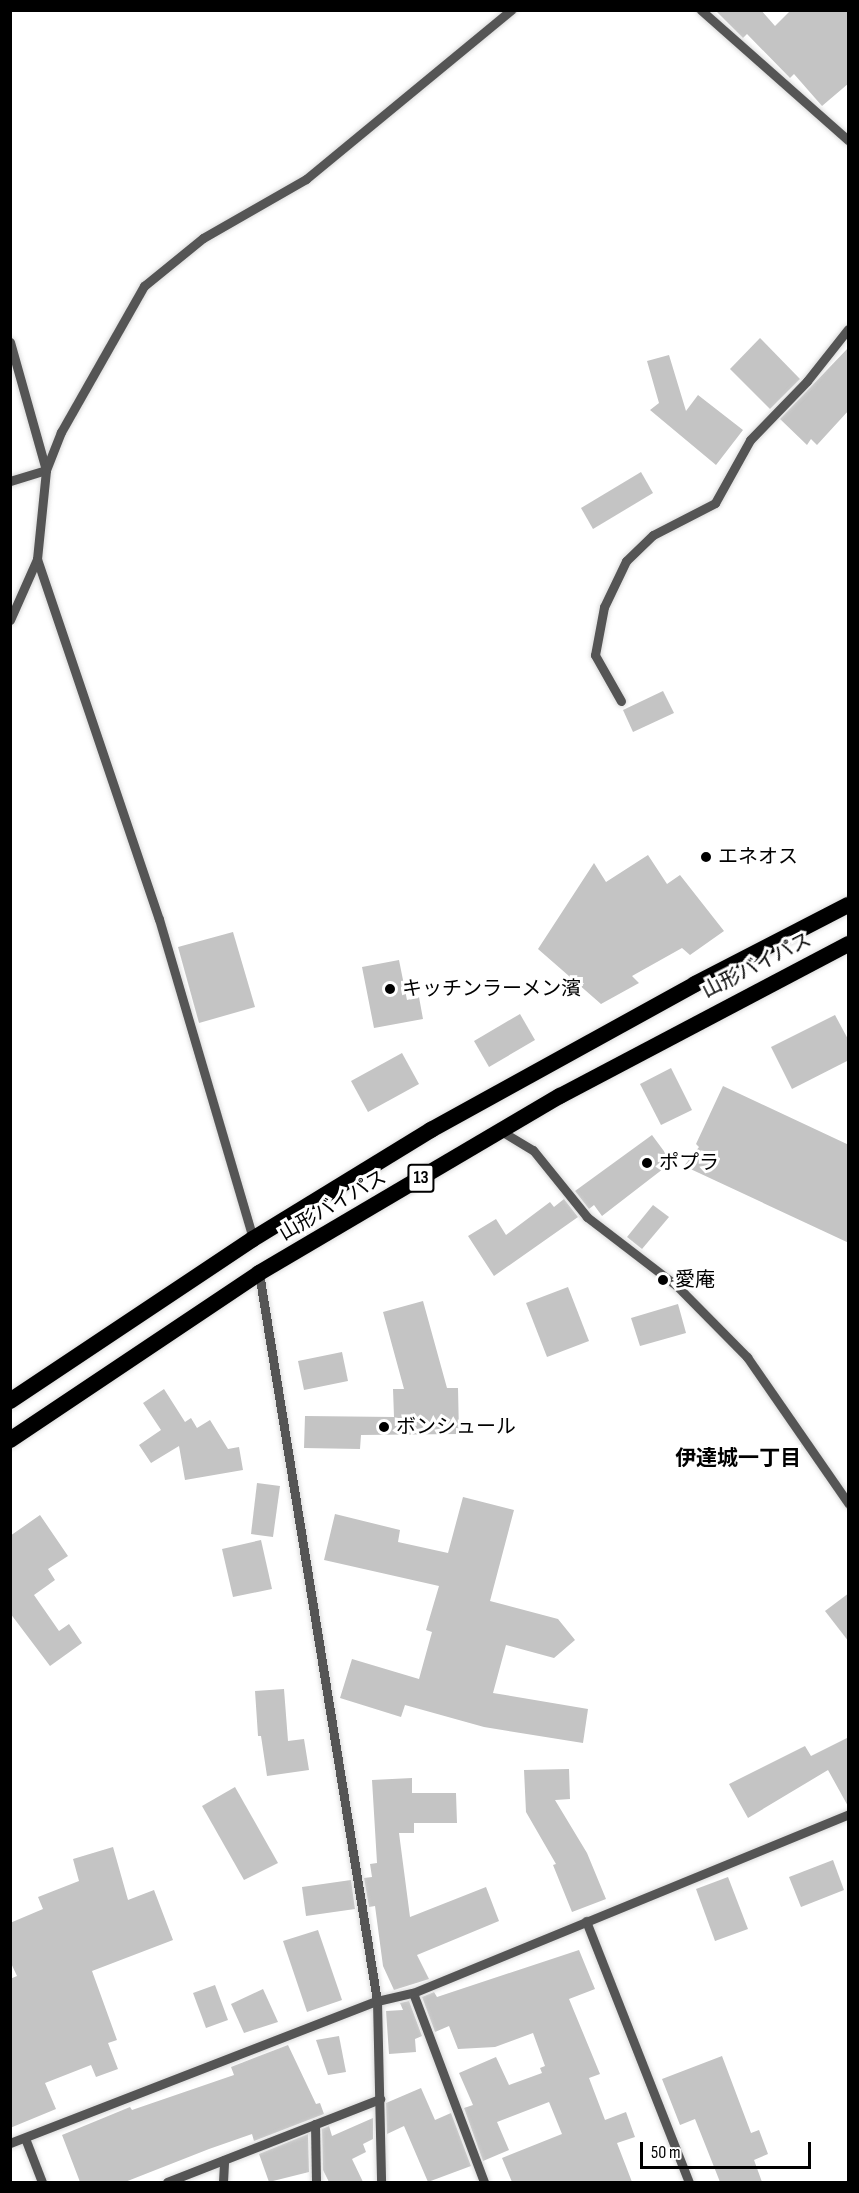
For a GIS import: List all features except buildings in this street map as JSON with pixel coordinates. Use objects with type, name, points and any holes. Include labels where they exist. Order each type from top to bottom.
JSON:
[{"type":"highway","name":"山形バイパス","points":[[10,1401],[253,1239],[431,1130],[695,984],[849,905]]},
{"type":"highway","name":"山形バイパス","points":[[10,1440],[260,1273],[501,1131],[691,1024],[849,944]]},
{"type":"lane","points":[[10,620],[37,559],[46,470],[61,432],[144,286],[203,238],[306,179],[511,10]]},
{"type":"lane","points":[[701,10],[849,140]]},
{"type":"lane","points":[[621,701],[595,655],[604,607],[626,561],[653,535],[715,503],[750,440],[807,381],[849,329]]},
{"type":"lane","points":[[10,342],[46,470]]},
{"type":"lane","points":[[10,481],[46,470]]},
{"type":"lane","points":[[37,559],[159,919],[253,1239]]},
{"type":"lane","points":[[501,1131],[533,1150],[587,1217],[677,1286],[747,1358],[849,1503]]},
{"type":"lane","points":[[260,1273],[377,2001],[381,2182]]},
{"type":"lane","points":[[10,2143],[377,2001],[413,1993],[849,1815]]},
{"type":"lane","points":[[586,1921],[689,2182]]},
{"type":"lane","points":[[413,1993],[484,2182]]},
{"type":"lane","points":[[167,2182],[380,2099]]},
{"type":"lane","points":[[315,2124],[316,2182]]},
{"type":"lane","points":[[25,2138],[42,2182]]},
{"type":"lane","points":[[223,2182],[224,2160]]},
{"type":"place","name":"エネオス","points":[[706,857]]},
{"type":"place","name":"キッチンラーメン濱","points":[[390,989]]},
{"type":"place","name":"ポプラ","points":[[647,1163]]},
{"type":"place","name":"愛庵","points":[[663,1280]]},
{"type":"place","name":"ボンシュール","points":[[384,1427]]},
{"type":"district","name":"伊達城一丁目","points":[[738,1459]]}]
